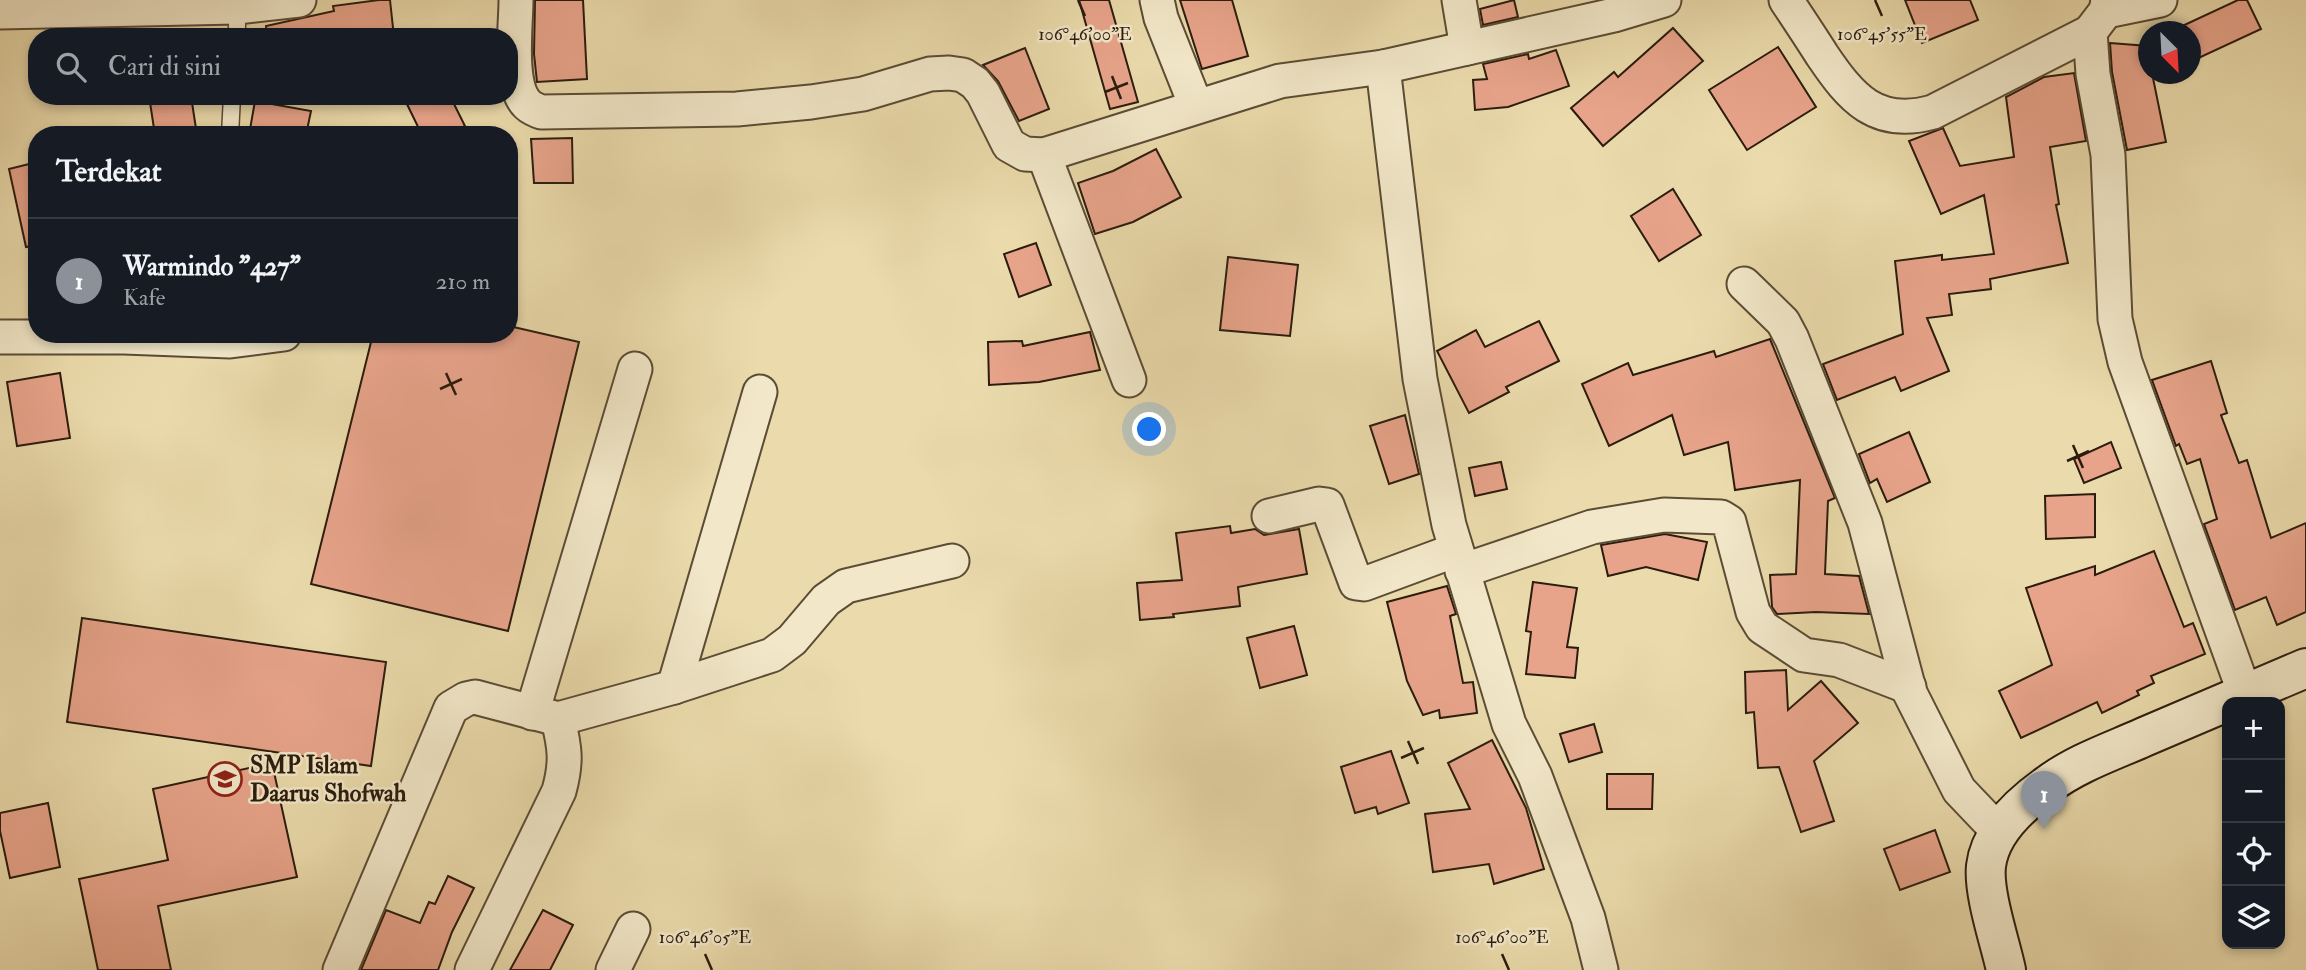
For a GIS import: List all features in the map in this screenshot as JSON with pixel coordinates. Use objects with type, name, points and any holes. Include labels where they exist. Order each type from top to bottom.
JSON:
[{"type":"street","points":[[0,12],[237,22],[299,0]]},
{"type":"street","points":[[516,0],[516,28]]},
{"type":"street","points":[[1157,0],[1161,18],[1196,106]]},
{"type":"street","points":[[1459,0],[1467,48]]},
{"type":"street","points":[[518,85],[527,104],[541,113],[737,108],[811,102],[863,94],[930,74],[963,75],[983,93],[1009,145],[1025,154],[1044,155],[1280,81],[1383,67],[1614,15],[1664,0]]},
{"type":"street","points":[[1786,0],[1839,79],[1855,97],[1871,109],[1897,118],[1915,117],[1944,107],[2101,14],[2160,0]]},
{"type":"street","points":[[2101,14],[2093,74],[2108,155],[2115,319],[2129,375],[2245,694]]},
{"type":"street","points":[[1383,67],[1420,379],[1449,525],[1509,724],[1540,789],[1588,918],[1601,970]]},
{"type":"street","points":[[1044,155],[1129,380]]},
{"type":"street","points":[[1744,284],[1783,322],[1792,339],[1865,523],[1909,687],[1959,790],[1999,832]]},
{"type":"street","points":[[0,337],[28,337]]},
{"type":"street","points":[[472,970],[559,790],[565,769],[565,749],[545,716],[635,369]]},
{"type":"street","points":[[674,687],[761,392]]},
{"type":"street","points":[[1269,516],[1319,504],[1327,505],[1352,576],[1356,583],[1364,584],[1592,527],[1664,515],[1721,517],[1729,522],[1753,612],[1762,627],[1804,655],[1839,660],[1909,687]]},
{"type":"street","points":[[340,970],[450,708],[475,697],[545,716],[674,687],[772,655],[792,640],[835,592],[846,586],[952,561]]},
{"type":"street","points":[[2006,970],[1987,887],[1986,867],[1990,849],[1999,832],[2019,809],[2049,783],[2089,761],[2306,668]]},
{"type":"street","points":[[613,970],[633,929]]},
{"type":"lane","points":[[230,126],[232,105]]},
{"type":"building","points":[[390,0],[393,28],[266,28],[334,11],[333,6]]},
{"type":"building","points":[[535,0],[583,0],[587,79],[537,82],[534,54]]},
{"type":"building","points":[[1079,0],[1109,0],[1138,102],[1110,109]]},
{"type":"building","points":[[1180,0],[1232,0],[1248,56],[1202,69]]},
{"type":"building","points":[[1514,0],[1518,17],[1483,25],[1480,9]]},
{"type":"building","points":[[1905,0],[1970,0],[1978,20],[1922,43]]},
{"type":"building","points":[[2238,0],[2247,0],[2261,29],[2201,57],[2201,21],[2193,21]]},
{"type":"building","points":[[1673,28],[1703,61],[1603,146],[1571,108],[1614,72],[1618,77]]},
{"type":"building","points":[[2110,43],[2138,45],[2138,84],[2154,84],[2166,142],[2127,150],[2112,72]]},
{"type":"building","points":[[1778,47],[1816,107],[1747,150],[1709,90]]},
{"type":"building","points":[[1025,48],[1049,109],[1019,121],[998,81],[983,65]]},
{"type":"building","points":[[1556,50],[1569,86],[1508,107],[1475,110],[1473,80],[1487,79],[1483,64],[1528,54],[1529,59]]},
{"type":"building","points":[[2074,73],[2086,141],[2050,147],[2059,204],[2056,205],[2068,263],[1990,279],[1991,289],[1949,294],[1952,315],[1927,318],[1949,371],[1901,391],[1895,377],[1837,400],[1823,364],[1903,334],[1895,261],[1942,255],[1942,260],[1994,254],[1984,195],[1941,214],[1909,141],[1943,128],[1960,166],[2014,157],[2006,97],[2044,77]]},
{"type":"building","points":[[150,105],[192,105],[196,126],[154,126]]},
{"type":"building","points":[[254,105],[277,105],[311,111],[308,126],[251,126]]},
{"type":"building","points":[[407,105],[454,105],[465,126],[418,126]]},
{"type":"building","points":[[572,138],[573,183],[534,183],[531,139]]},
{"type":"building","points":[[1156,149],[1181,197],[1133,222],[1095,234],[1078,183],[1113,171]]},
{"type":"building","points":[[28,164],[28,247],[26,247],[9,169]]},
{"type":"building","points":[[1673,189],[1701,235],[1659,261],[1631,216]]},
{"type":"building","points":[[1036,243],[1051,285],[1019,297],[1004,254]]},
{"type":"building","points":[[1228,257],[1298,265],[1290,336],[1220,330]]},
{"type":"building","points":[[1539,321],[1559,361],[1506,387],[1509,392],[1469,413],[1437,351],[1476,330],[1485,347]]},
{"type":"building","points":[[518,328],[579,342],[508,631],[311,584],[371,343],[518,343]]},
{"type":"building","points":[[1090,332],[1100,370],[1039,382],[989,385],[988,342],[1022,341],[1023,346]]},
{"type":"building","points":[[1770,339],[1835,498],[1828,501],[1825,574],[1859,576],[1869,614],[1777,614],[1772,607],[1770,575],[1796,574],[1800,480],[1735,490],[1728,442],[1684,455],[1672,415],[1609,446],[1582,384],[1628,363],[1633,375],[1714,351],[1716,357]]},
{"type":"building","points":[[2211,361],[2227,413],[2221,415],[2239,463],[2247,460],[2271,538],[2306,523],[2306,612],[2277,625],[2266,597],[2235,610],[2204,524],[2217,519],[2200,459],[2187,464],[2179,444],[2176,446],[2152,380]]},
{"type":"building","points":[[60,373],[70,438],[17,446],[7,382]]},
{"type":"building","points":[[1405,415],[1419,474],[1389,484],[1370,426]]},
{"type":"building","points":[[1909,432],[1930,482],[1887,502],[1877,479],[1870,483],[1859,454]]},
{"type":"building","points":[[2111,442],[2121,468],[2084,483],[2074,459]]},
{"type":"building","points":[[1501,462],[1507,489],[1475,496],[1469,468]]},
{"type":"building","points":[[2095,494],[2095,537],[2046,539],[2045,496]]},
{"type":"building","points":[[1230,526],[1231,533],[1255,529],[1264,535],[1299,529],[1307,574],[1238,587],[1240,606],[1140,620],[1137,583],[1182,580],[1176,533]]},
{"type":"building","points":[[1665,534],[1707,542],[1698,580],[1646,567],[1608,576],[1601,545]]},
{"type":"building","points":[[2154,551],[2184,627],[2193,623],[2205,654],[2151,676],[2154,683],[2137,691],[2139,695],[2102,713],[2097,702],[2021,738],[1999,691],[2052,665],[2026,588],[2095,566],[2095,575]]},
{"type":"building","points":[[1533,582],[1577,588],[1567,647],[1578,648],[1575,678],[1526,674],[1531,632],[1526,631]]},
{"type":"building","points":[[1447,586],[1456,614],[1450,616],[1463,683],[1473,682],[1477,713],[1440,718],[1439,710],[1423,715],[1407,681],[1387,602]]},
{"type":"building","points":[[82,618],[386,662],[371,766],[67,722]]},
{"type":"building","points":[[1294,626],[1307,675],[1260,688],[1247,638]]},
{"type":"building","points":[[1786,670],[1788,710],[1821,681],[1858,723],[1814,761],[1834,821],[1801,832],[1779,767],[1758,768],[1754,712],[1746,713],[1745,672]]},
{"type":"building","points":[[1594,724],[1602,752],[1569,762],[1560,734]]},
{"type":"building","points":[[1492,740],[1526,808],[1544,869],[1494,884],[1489,864],[1433,872],[1425,814],[1470,809],[1448,763]]},
{"type":"building","points":[[1391,751],[1409,803],[1378,814],[1376,807],[1355,813],[1341,767]]},
{"type":"building","points":[[272,763],[297,877],[158,906],[171,970],[98,970],[79,879],[168,860],[153,789]]},
{"type":"building","points":[[1607,774],[1653,774],[1652,809],[1607,809]]},
{"type":"building","points":[[48,803],[60,867],[10,878],[0,831],[0,813]]},
{"type":"building","points":[[1935,830],[1950,872],[1900,890],[1884,849]]},
{"type":"building","points":[[448,876],[474,888],[452,932],[438,970],[361,970],[386,910],[420,923],[429,902],[435,904]]},
{"type":"building","points":[[543,910],[573,925],[550,970],[510,970]]},
{"type":"place","name":"SMP Islam Daarus Shofwah","points":[[225,779]]},
{"type":"place","name":"Warmindo \"427\"","points":[[2044,829]]}]
